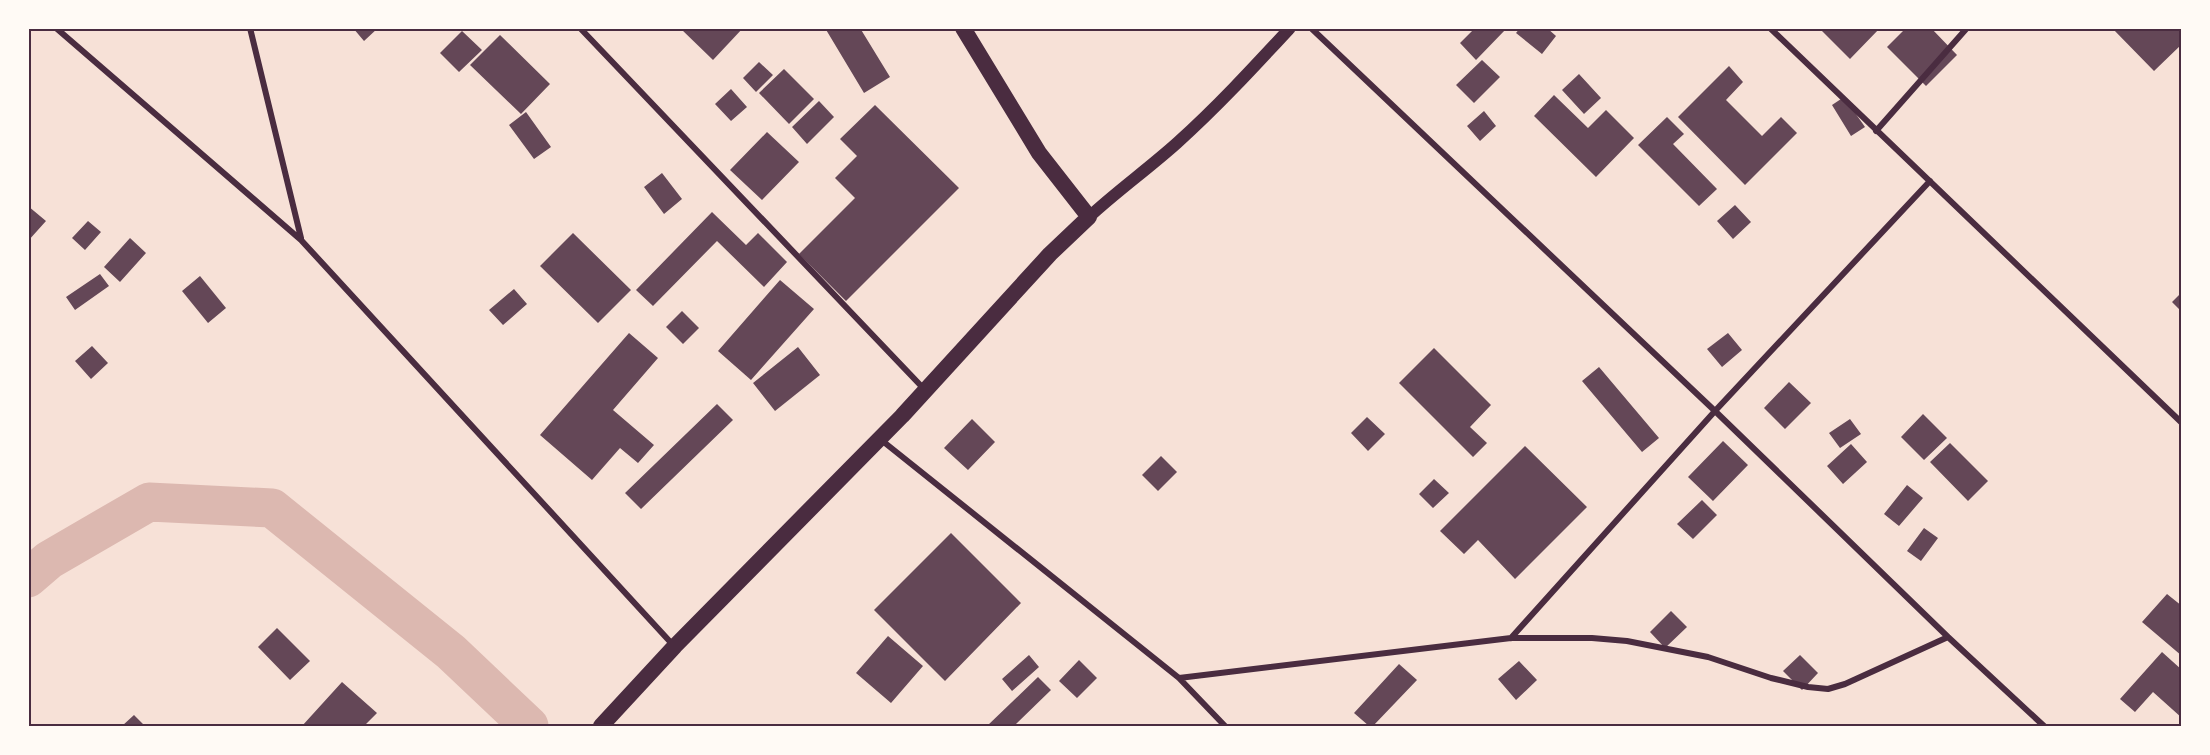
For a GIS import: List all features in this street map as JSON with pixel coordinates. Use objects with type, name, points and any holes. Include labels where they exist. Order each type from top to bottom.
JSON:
[{"type":"highway","points":[[601,726],[675,646],[880,439],[1050,254],[1089,217],[1039,153],[963,28]]},
{"type":"main road","points":[[1089,217],[1117,191],[1176,144],[1217,105],[1290,28]]},
{"type":"street","points":[[56,28],[301,240],[675,646]]},
{"type":"street","points":[[250,28],[301,240]]},
{"type":"street","points":[[580,28],[925,390]]},
{"type":"street","points":[[1311,28],[2044,726]]},
{"type":"street","points":[[1770,28],[2181,423]]},
{"type":"street","points":[[1876,131],[1966,28]]},
{"type":"street","points":[[1511,638],[1715,411],[1930,181]]},
{"type":"street","points":[[880,439],[1179,678],[1225,726]]},
{"type":"street","points":[[1179,678],[1511,638],[1592,638],[1627,641],[1708,657],[1771,678],[1808,687],[1828,689],[1845,684],[1948,637]]},
{"type":"building","points":[[353,28],[378,28],[364,41]]},
{"type":"building","points":[[680,28],[743,28],[713,60]]},
{"type":"building","points":[[825,28],[860,28],[890,77],[864,93]]},
{"type":"building","points":[[1475,28],[1507,28],[1476,60],[1460,43]]},
{"type":"building","points":[[1520,28],[1547,28],[1556,36],[1542,54],[1516,33]]},
{"type":"building","points":[[1819,28],[1880,28],[1850,59]]},
{"type":"building","points":[[1906,28],[1931,28],[1957,55],[1926,86],[1887,47]]},
{"type":"building","points":[[2112,28],[2182,28],[2182,44],[2154,71]]},
{"type":"building","points":[[462,31],[482,50],[459,72],[440,53]]},
{"type":"building","points":[[500,35],[550,84],[521,114],[470,65]]},
{"type":"building","points":[[1482,60],[1500,77],[1474,103],[1456,85]]},
{"type":"building","points":[[759,62],[773,75],[756,92],[743,78]]},
{"type":"building","points":[[1729,66],[1743,82],[1726,100],[1762,136],[1781,117],[1797,133],[1745,185],[1678,117]]},
{"type":"building","points":[[784,69],[814,99],[789,124],[759,93]]},
{"type":"building","points":[[1579,74],[1601,98],[1584,114],[1562,90]]},
{"type":"building","points":[[731,89],[747,107],[731,121],[715,104]]},
{"type":"building","points":[[1554,95],[1588,128],[1606,110],[1634,138],[1596,177],[1534,116]]},
{"type":"building","points":[[1844,97],[1865,127],[1851,136],[1832,105]]},
{"type":"building","points":[[819,101],[834,117],[807,144],[792,127]]},
{"type":"building","points":[[875,105],[959,188],[846,301],[799,254],[855,198],[835,178],[857,156],[840,139]]},
{"type":"building","points":[[1484,111],[1496,126],[1480,141],[1467,126]]},
{"type":"building","points":[[526,112],[551,147],[534,159],[509,125]]},
{"type":"building","points":[[1667,117],[1684,134],[1673,144],[1717,189],[1699,206],[1638,145]]},
{"type":"building","points":[[767,132],[799,162],[762,200],[730,170]]},
{"type":"building","points":[[662,173],[682,199],[664,214],[644,187]]},
{"type":"building","points":[[1735,205],[1751,222],[1733,239],[1717,221]]},
{"type":"building","points":[[28,206],[46,221],[28,241]]},
{"type":"building","points":[[712,212],[746,245],[758,233],[787,262],[764,287],[717,241],[653,306],[636,290]]},
{"type":"building","points":[[88,221],[101,232],[85,250],[72,238]]},
{"type":"building","points":[[573,233],[631,290],[598,323],[540,266]]},
{"type":"building","points":[[130,238],[146,253],[120,282],[104,267]]},
{"type":"building","points":[[100,274],[109,286],[75,310],[66,297]]},
{"type":"building","points":[[200,276],[226,308],[208,323],[182,291]]},
{"type":"building","points":[[780,280],[814,309],[751,380],[718,351]]},
{"type":"building","points":[[514,289],[527,304],[503,325],[489,310]]},
{"type":"building","points":[[2182,292],[2182,312],[2172,302]]},
{"type":"building","points":[[682,311],[699,328],[683,344],[666,327]]},
{"type":"building","points":[[629,333],[658,358],[613,410],[654,445],[638,463],[620,448],[592,480],[540,435]]},
{"type":"building","points":[[1728,333],[1742,350],[1722,367],[1707,349]]},
{"type":"building","points":[[92,346],[108,363],[91,379],[75,361]]},
{"type":"building","points":[[798,347],[820,375],[775,411],[753,383]]},
{"type":"building","points":[[1434,348],[1491,405],[1470,427],[1487,443],[1473,457],[1399,383]]},
{"type":"building","points":[[1599,367],[1659,438],[1642,452],[1582,381]]},
{"type":"building","points":[[1789,382],[1811,403],[1785,429],[1764,408]]},
{"type":"building","points":[[717,404],[733,420],[641,509],[625,493]]},
{"type":"building","points":[[1923,414],[1947,438],[1924,460],[1901,437]]},
{"type":"building","points":[[1367,417],[1385,434],[1368,451],[1351,433]]},
{"type":"building","points":[[972,419],[995,442],[968,470],[944,448]]},
{"type":"building","points":[[1850,419],[1861,434],[1840,448],[1829,433]]},
{"type":"building","points":[[1723,441],[1748,465],[1713,501],[1688,477]]},
{"type":"building","points":[[1950,443],[1988,481],[1968,501],[1930,462]]},
{"type":"building","points":[[1851,444],[1867,462],[1843,484],[1827,466]]},
{"type":"building","points":[[1525,446],[1587,507],[1515,579],[1478,540],[1464,554],[1440,531]]},
{"type":"building","points":[[1161,456],[1177,472],[1158,491],[1142,475]]},
{"type":"building","points":[[1434,479],[1449,493],[1433,508],[1419,494]]},
{"type":"building","points":[[1907,485],[1923,498],[1899,526],[1884,514]]},
{"type":"building","points":[[1702,500],[1717,515],[1693,539],[1677,524]]},
{"type":"building","points":[[1924,528],[1938,538],[1921,561],[1907,551]]},
{"type":"building","points":[[951,533],[1021,603],[945,681],[874,610]]},
{"type":"building","points":[[2167,594],[2182,606],[2182,656],[2142,622]]},
{"type":"building","points":[[1671,611],[1687,627],[1665,648],[1650,632]]},
{"type":"building","points":[[277,628],[310,661],[290,680],[258,647]]},
{"type":"building","points":[[888,636],[923,666],[891,703],[856,673]]},
{"type":"building","points":[[2162,652],[2182,670],[2182,718],[2153,692],[2135,712],[2120,699]]},
{"type":"building","points":[[1029,655],[1039,667],[1012,691],[1002,679]]},
{"type":"building","points":[[1800,655],[1818,673],[1802,690],[1783,671]]},
{"type":"building","points":[[1079,660],[1097,678],[1077,698],[1059,681]]},
{"type":"building","points":[[1519,661],[1537,680],[1516,700],[1498,679]]},
{"type":"building","points":[[1399,664],[1417,680],[1373,726],[1369,726],[1354,713]]},
{"type":"building","points":[[1038,677],[1051,690],[1014,726],[987,726]]},
{"type":"building","points":[[342,682],[377,713],[364,726],[302,726]]},
{"type":"building","points":[[134,715],[145,726],[122,726]]},
{"type":"waterway","points":[[28,578],[49,560],[149,502],[272,508],[451,652],[529,726]]}]
